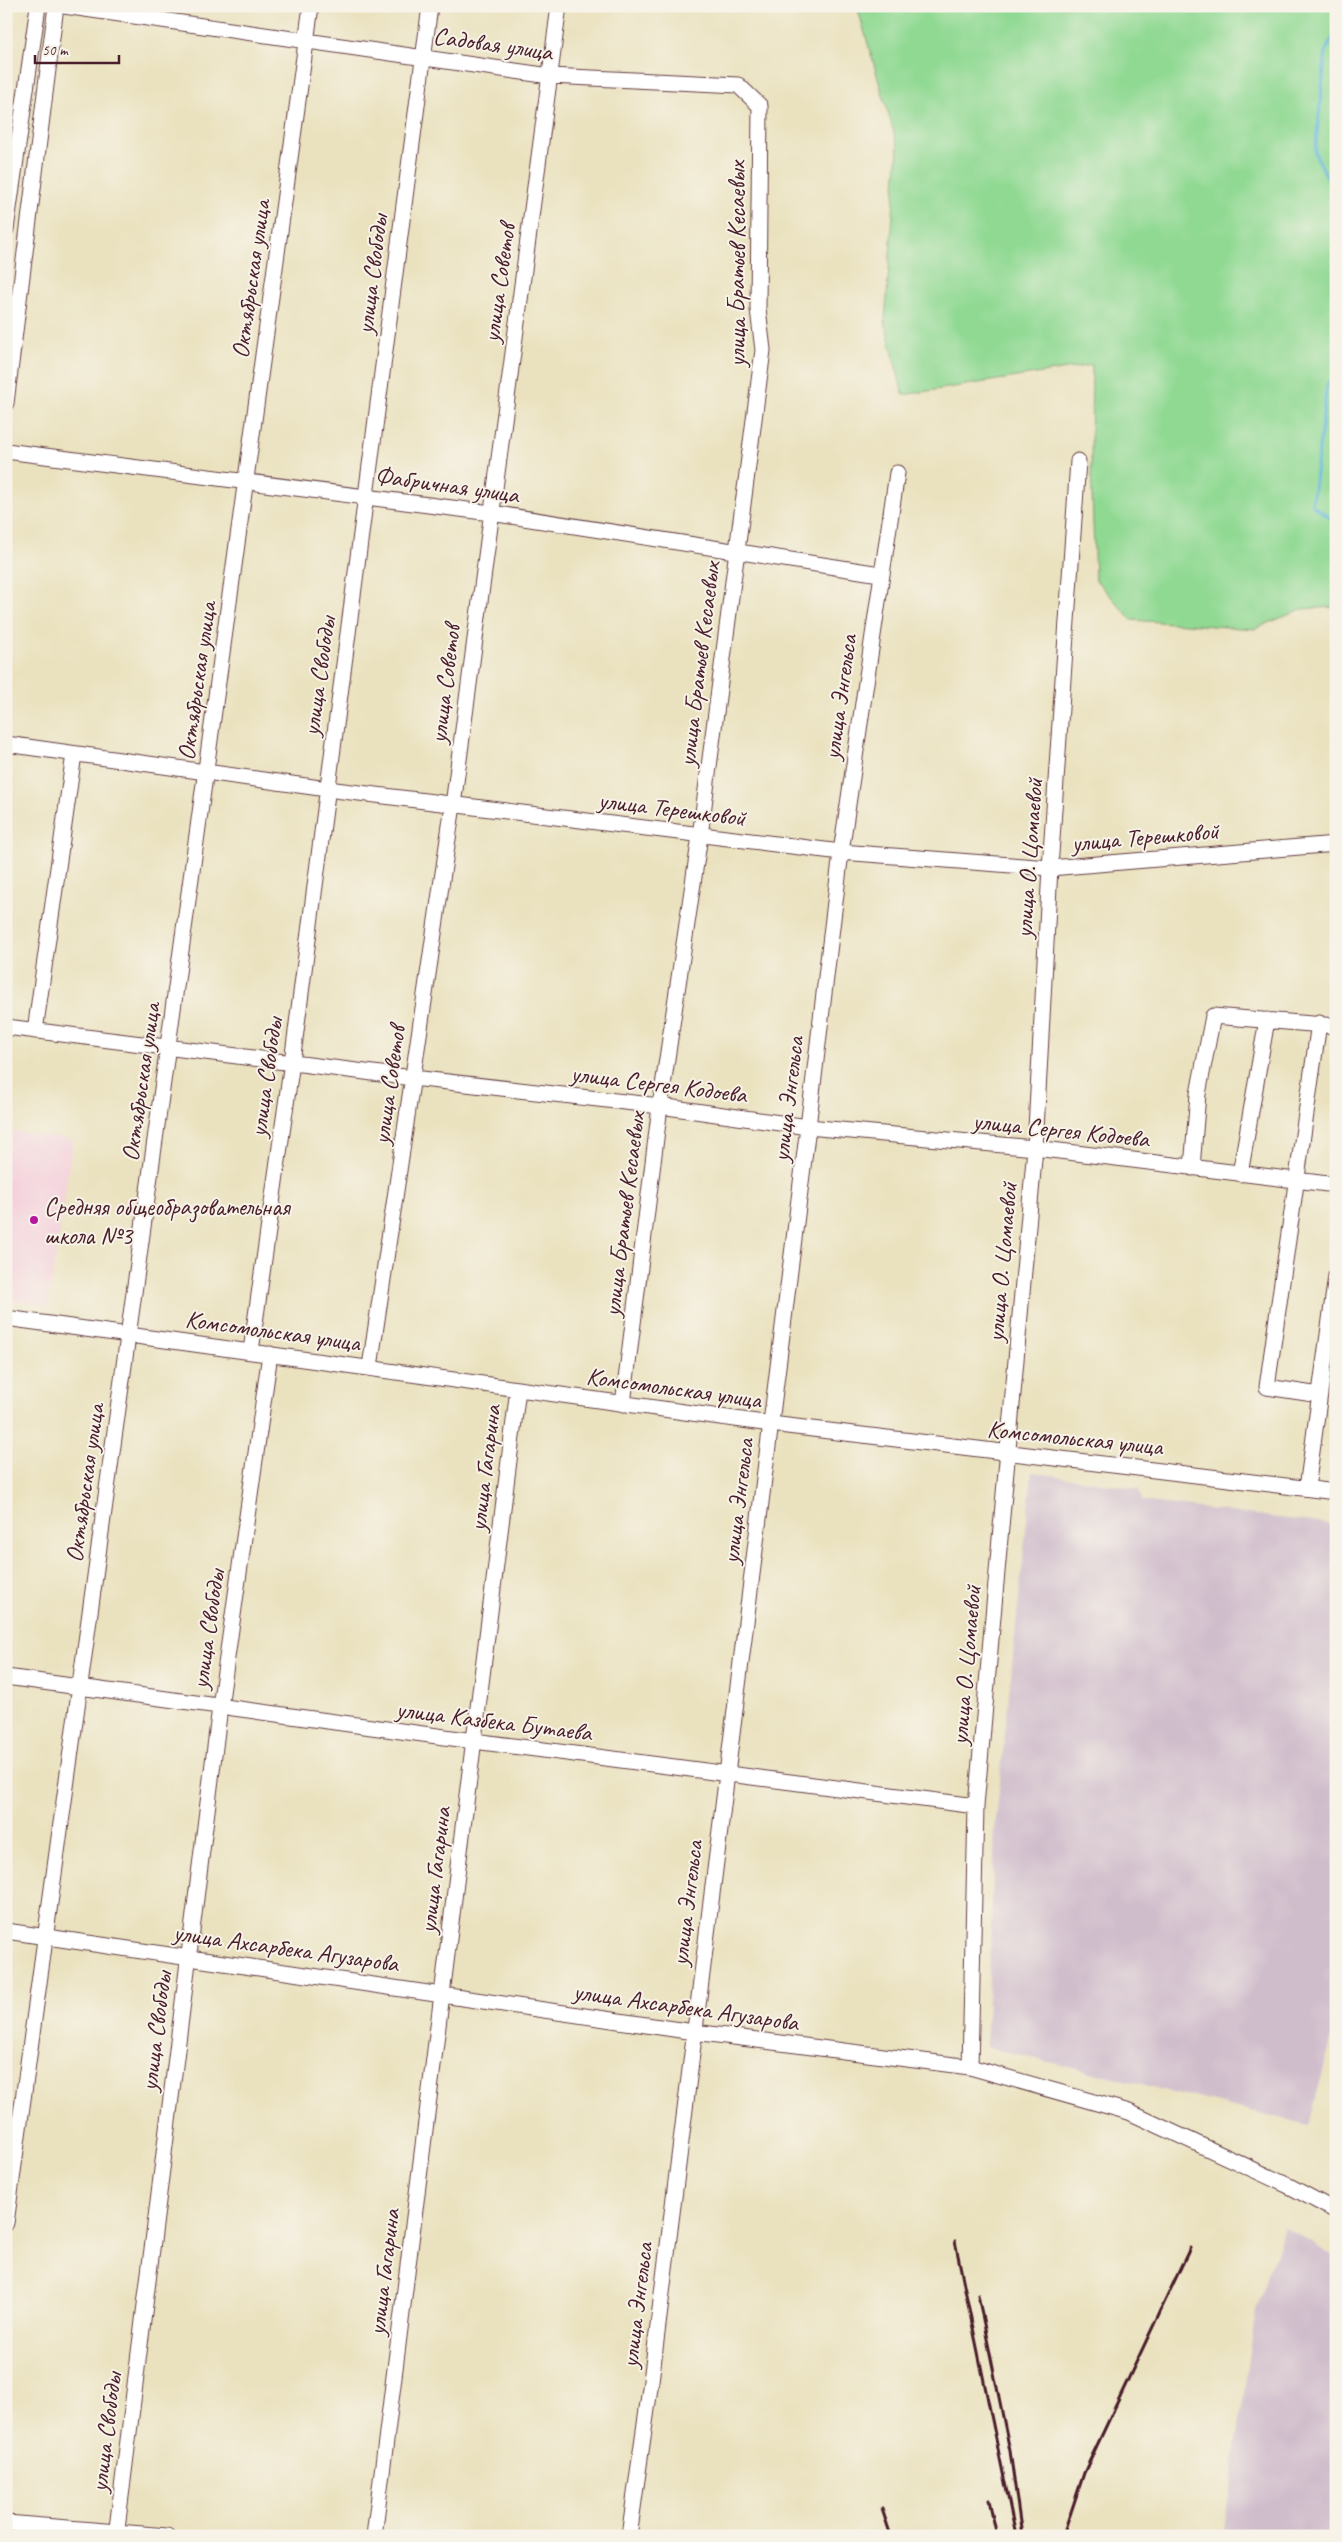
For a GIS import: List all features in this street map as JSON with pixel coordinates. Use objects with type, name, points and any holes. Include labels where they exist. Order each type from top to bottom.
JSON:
[{"type":"street","points":[[6,229],[38,6]]},
{"type":"street","points":[[6,403],[56,6]]},
{"type":"street","name":"Садовая улица","points":[[64,6],[550,76],[738,85],[760,106]]},
{"type":"street","name":"Октябрьская улица","points":[[6,2223],[207,774],[311,6]]},
{"type":"street","name":"улица Свободы","points":[[252,1351],[292,1062],[430,6]]},
{"type":"street","name":"улица Советов","points":[[370,1367],[452,805],[559,6]]},
{"type":"street","name":"улица Братьев Кесаевых","points":[[623,1404],[660,1106],[700,836],[763,350],[758,309],[760,106]]},
{"type":"street","name":"Фабричная улица","points":[[6,451],[247,480],[491,514],[880,574]]},
{"type":"street","name":"улица О. Цомаевой","points":[[970,2066],[976,1806],[1035,1148],[1050,868],[1078,461]]},
{"type":"street","name":"улица Энгельса","points":[[629,2536],[808,1128],[840,852],[880,574],[897,473]]},
{"type":"street","name":"улица Терешковой","points":[[6,744],[207,774],[700,836],[840,852],[1050,868],[1336,844]]},
{"type":"street","points":[[36,1031],[74,754]]},
{"type":"street","points":[[1192,1168],[1198,1094],[1213,1016],[1319,1023],[1336,1026]]},
{"type":"street","points":[[1240,1174],[1267,1020]]},
{"type":"street","points":[[1319,1023],[1267,1387],[1320,1395]]},
{"type":"street","name":"улица Сергея Кодоева","points":[[6,1027],[413,1078],[660,1106],[808,1128],[1035,1148],[1336,1186]]},
{"type":"street","points":[[1307,1488],[1336,1276]]},
{"type":"street","name":"Комсомольская улица","points":[[6,1318],[770,1424],[1336,1492]]},
{"type":"street","name":"улица Свободы","points":[[116,2533],[220,1708],[270,1354]]},
{"type":"street","name":"улица Гагарина","points":[[374,2536],[518,1389]]},
{"type":"street","name":"улица Казбека Бутаева","points":[[6,1677],[220,1708],[976,1806]]},
{"type":"street","name":"улица Ахсарбека Агузарова","points":[[6,1931],[694,2032],[970,2066],[1129,2112],[1291,2187],[1336,2211]]},
{"type":"street","points":[[6,2523],[167,2536]]},
{"type":"shaded area","name":"Средняя общеобразовательная школа №3","points":[[6,1130],[73,1140],[48,1306],[6,1299]]},
{"type":"shaded area","points":[[1032,1472],[1139,1489],[1142,1501],[1336,1525],[1336,2021],[1309,2125],[986,2047],[995,1830]]},
{"type":"shaded area","points":[[1285,2226],[1336,2257],[1336,2536],[1223,2536],[1256,2311]]},
{"type":"green space","points":[[857,6],[1336,6],[1336,607],[1302,609],[1254,629],[1132,620],[1095,579],[1091,465],[1092,365],[903,395],[885,322],[898,147]]},
{"type":"waterway","points":[[1336,32],[1326,50],[1315,153],[1336,195]]},
{"type":"waterway","points":[[1336,376],[1327,384],[1312,505],[1336,522]]},
{"type":"railway","points":[[955,2241],[1016,2536]]},
{"type":"railway","points":[[1063,2536],[1084,2473],[1190,2248]]},
{"type":"railway","points":[[978,2295],[1010,2451],[1022,2536]]},
{"type":"railway","points":[[989,2500],[997,2536]]},
{"type":"railway","points":[[882,2509],[891,2536]]},
{"type":"place","name":"Средняя общеобразовательная школа №3","points":[[34,1220]]}]
